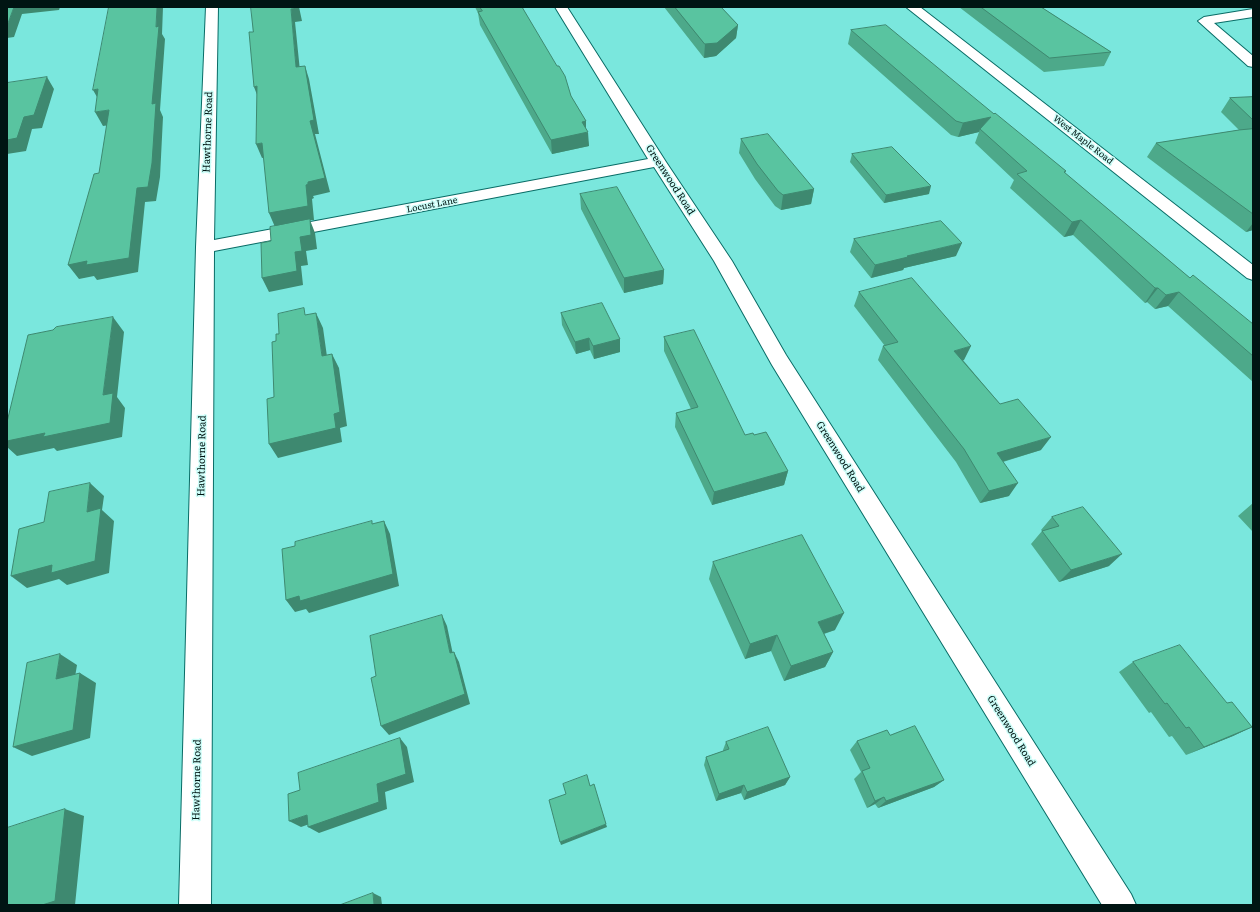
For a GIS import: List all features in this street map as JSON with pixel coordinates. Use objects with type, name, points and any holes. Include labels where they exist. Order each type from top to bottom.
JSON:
[{"type":"street","name":"Hawthorne Road","points":[[195,905],[205,247],[212,7]]},
{"type":"street","name":"Greenwood Road","points":[[561,7],[658,162],[723,261],[779,360],[1120,905]]},
{"type":"street","name":"West Maple Road","points":[[912,7],[1253,274]]},
{"type":"street","points":[[1253,13],[1204,21],[1253,63]]},
{"type":"street","name":"Locust Lane","points":[[205,247],[658,162]]},
{"type":"building","points":[[7,7],[14,7],[7,26]]},
{"type":"building","points":[[109,7],[157,7],[156,27],[159,26],[152,104],[156,103],[152,163],[148,187],[137,188],[129,258],[86,265],[87,261],[68,265],[94,174],[99,173],[109,110],[95,112],[98,89],[93,90]]},
{"type":"building","points":[[251,7],[298,8],[291,9],[296,67],[305,66],[314,120],[310,121],[325,178],[308,182],[306,185],[308,206],[269,213],[262,143],[256,144],[257,86],[254,87],[249,32],[253,32]]},
{"type":"building","points":[[480,7],[522,7],[557,66],[559,66],[565,76],[571,96],[586,121],[582,122],[588,132],[551,140],[478,12],[482,11]]},
{"type":"building","points":[[675,7],[721,7],[738,25],[717,43],[705,44]]},
{"type":"building","points":[[981,7],[1041,7],[1111,52],[1050,58]]},
{"type":"building","points":[[886,25],[1066,171],[1064,172],[1190,278],[1193,275],[1253,324],[1253,356],[1179,292],[1166,295],[1158,288],[1155,288],[1081,220],[1072,222],[1017,174],[1027,171],[980,129],[991,117],[963,123],[956,121],[851,30]]},
{"type":"building","points":[[47,77],[34,115],[24,117],[17,138],[7,140],[7,83]]},
{"type":"building","points":[[1253,97],[1253,120],[1230,98]]},
{"type":"building","points":[[1253,129],[1253,214],[1156,143],[1239,130]]},
{"type":"building","points":[[768,134],[814,189],[783,195],[778,191],[757,164],[741,139]]},
{"type":"building","points":[[892,147],[931,186],[886,195],[852,154]]},
{"type":"building","points":[[617,187],[664,270],[624,278],[580,194]]},
{"type":"building","points":[[310,219],[311,235],[300,237],[302,251],[295,252],[297,271],[262,278],[261,243],[271,241],[270,227]]},
{"type":"building","points":[[941,221],[962,243],[875,265],[854,239]]},
{"type":"building","points":[[912,278],[971,346],[954,351],[1000,404],[1018,399],[1051,437],[997,453],[1018,483],[989,491],[964,449],[883,346],[898,342],[859,292]]},
{"type":"building","points":[[602,303],[620,339],[593,346],[589,338],[575,342],[561,313]]},
{"type":"building","points":[[304,308],[305,315],[316,313],[322,356],[332,354],[340,412],[334,414],[336,428],[269,444],[267,399],[274,397],[272,342],[276,341],[276,334],[279,334],[278,314]]},
{"type":"building","points":[[113,317],[103,395],[113,393],[110,423],[43,437],[45,433],[7,441],[7,422],[28,335],[53,330],[56,327]]},
{"type":"building","points":[[694,330],[745,435],[753,433],[754,435],[766,432],[788,471],[714,492],[676,413],[698,407],[664,337]]},
{"type":"building","points":[[90,483],[87,512],[101,508],[95,561],[51,573],[52,565],[11,576],[19,529],[44,522],[49,492]]},
{"type":"building","points":[[1083,507],[1122,554],[1071,570],[1042,531],[1059,526],[1052,517]]},
{"type":"building","points":[[372,521],[372,524],[384,521],[393,574],[300,601],[299,596],[286,600],[282,549],[295,546],[295,542]]},
{"type":"building","points":[[802,535],[844,613],[818,622],[833,652],[791,666],[777,635],[750,644],[713,562]]},
{"type":"building","points":[[442,615],[450,653],[454,652],[465,694],[381,726],[371,678],[376,676],[370,636]]},
{"type":"building","points":[[1180,645],[1227,703],[1232,702],[1252,727],[1204,747],[1189,727],[1186,728],[1167,703],[1165,704],[1133,662]]},
{"type":"building","points":[[60,654],[56,679],[80,673],[73,730],[13,747],[27,663]]},
{"type":"building","points":[[915,726],[944,780],[886,801],[884,797],[875,801],[862,771],[870,768],[857,741],[887,730],[890,735]]},
{"type":"building","points":[[768,727],[790,777],[747,792],[744,785],[719,794],[706,757],[729,749],[726,742]]},
{"type":"building","points":[[400,738],[406,774],[377,784],[379,802],[308,827],[307,815],[289,821],[288,794],[300,790],[298,773]]},
{"type":"building","points":[[587,775],[590,786],[594,784],[606,824],[560,842],[549,800],[566,794],[563,784]]},
{"type":"building","points":[[65,809],[55,901],[42,905],[7,905],[7,828]]},
{"type":"building","points":[[373,893],[374,905],[340,905]]}]
